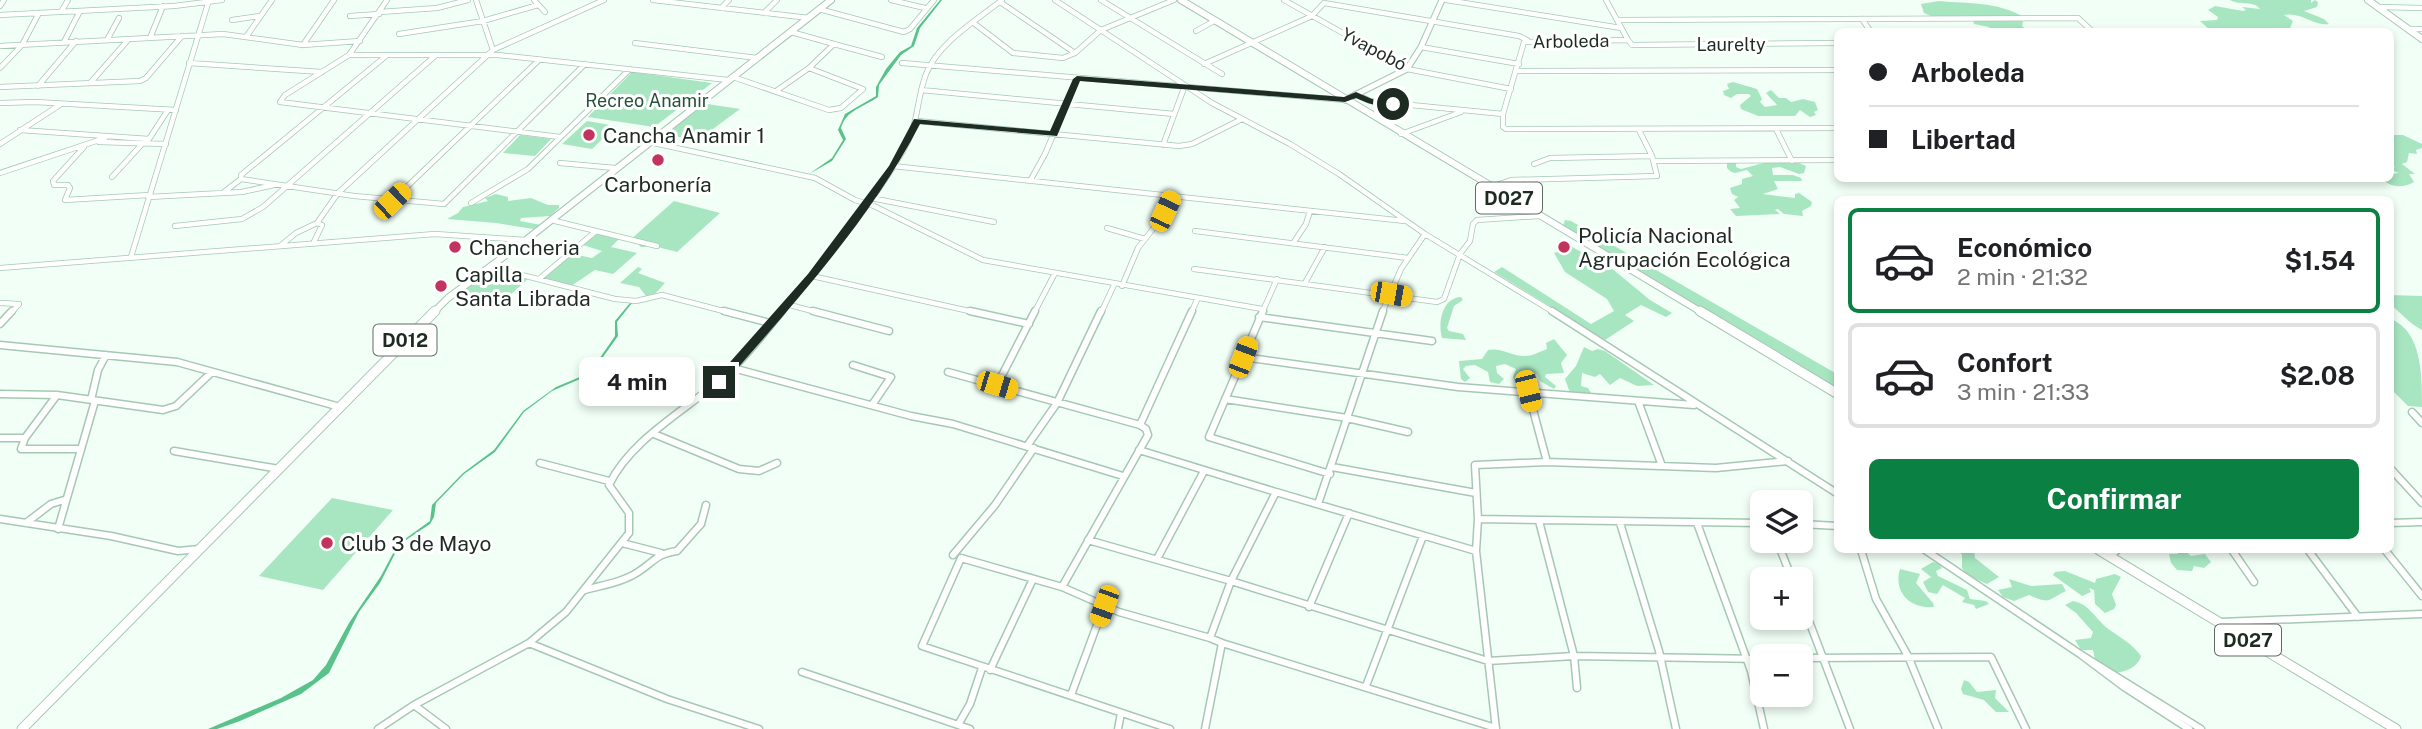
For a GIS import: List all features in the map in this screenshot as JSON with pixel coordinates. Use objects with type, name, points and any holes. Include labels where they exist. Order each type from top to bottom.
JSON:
[{"type":"main road","name":"D012","points":[[22,729],[426,318],[455,292],[526,240],[831,0]]},
{"type":"main road","name":"D027","points":[[1181,0],[1834,392]]},
{"type":"main road","points":[[2368,0],[2422,39]]},
{"type":"main road","name":"D027","points":[[2114,553],[2220,622],[2396,729]]},
{"type":"street","points":[[0,6],[4,0]]},
{"type":"street","points":[[61,12],[68,0]]},
{"type":"street","points":[[0,15],[222,0]]},
{"type":"street","points":[[246,37],[272,0]]},
{"type":"street","points":[[303,45],[334,0]]},
{"type":"street","points":[[387,0],[349,55],[285,95],[280,102],[559,136]]},
{"type":"street","points":[[350,16],[437,8],[468,0]]},
{"type":"street","points":[[476,0],[493,50]]},
{"type":"street","points":[[534,0],[545,12]]},
{"type":"street","points":[[588,0],[592,5]]},
{"type":"street","points":[[280,246],[296,233],[317,223],[338,193],[493,50],[604,0]]},
{"type":"street","points":[[653,0],[809,18]]},
{"type":"street","points":[[721,8],[730,0]]},
{"type":"street","points":[[764,13],[777,0]]},
{"type":"street","points":[[891,0],[925,8]]},
{"type":"street","points":[[819,9],[904,32],[910,29],[934,0]]},
{"type":"street","points":[[1055,0],[1187,88],[1290,144],[1425,234],[1834,491]]},
{"type":"street","points":[[1101,0],[1222,74]]},
{"type":"street","points":[[975,24],[1015,53],[1063,58],[1075,53],[1101,30],[1174,0]]},
{"type":"street","name":"Yvapobó","points":[[1284,0],[1407,69],[1511,89]]},
{"type":"street","points":[[902,64],[1345,100],[1407,69],[1444,0],[1621,29]]},
{"type":"street","points":[[1598,0],[1606,1]]},
{"type":"street","points":[[131,257],[209,1]]},
{"type":"street","points":[[378,729],[414,705],[529,643],[566,612],[596,578],[629,533],[629,513],[609,485],[610,481],[654,433],[733,368],[811,276],[894,166],[917,121],[921,90],[930,66],[1001,1],[1075,53]]},
{"type":"street","points":[[1204,64],[1312,16],[1325,1],[1519,36],[1527,40]]},
{"type":"street","name":"Arboleda","points":[[1606,1],[1628,40]]},
{"type":"street","points":[[399,34],[483,21],[538,5]]},
{"type":"street","points":[[150,37],[163,6]]},
{"type":"street","points":[[2380,8],[2422,8]]},
{"type":"street","points":[[64,42],[80,10]]},
{"type":"street","points":[[0,68],[22,45],[39,13]]},
{"type":"street","points":[[232,20],[260,16]]},
{"type":"street","points":[[107,40],[119,18]]},
{"type":"street","points":[[1617,20],[2078,18],[2089,28]]},
{"type":"street","points":[[1862,19],[1868,28]]},
{"type":"street","points":[[1196,31],[1214,20]]},
{"type":"street","points":[[2410,29],[2422,29]]},
{"type":"street","points":[[791,32],[882,57]]},
{"type":"street","points":[[0,46],[222,34],[303,45],[360,41]]},
{"type":"street","points":[[0,87],[91,82],[133,83],[146,78],[182,36]]},
{"type":"street","points":[[91,82],[129,39]]},
{"type":"street","name":"Arboleda","points":[[1503,114],[1519,64],[1522,44],[1527,40],[1628,40]]},
{"type":"street","name":"Laurelty","points":[[1628,40],[1632,45],[1834,43]]},
{"type":"street","points":[[38,86],[76,41]]},
{"type":"street","points":[[635,43],[757,58]]},
{"type":"street","points":[[776,91],[809,68],[834,44]]},
{"type":"street","points":[[1421,47],[1519,64]]},
{"type":"street","points":[[349,55],[487,55],[731,78],[834,110],[841,108],[863,89],[809,68]]},
{"type":"street","points":[[222,193],[387,55]]},
{"type":"street","points":[[175,226],[249,217],[288,186],[367,113],[436,55]]},
{"type":"street","points":[[392,201],[539,60]]},
{"type":"street","points":[[189,63],[322,72]]},
{"type":"street","points":[[241,179],[392,201],[438,205],[450,201],[516,131],[585,64]]},
{"type":"street","points":[[471,203],[528,169],[629,69]]},
{"type":"street","points":[[1516,71],[1834,70]]},
{"type":"street","points":[[1030,181],[1077,79]]},
{"type":"street","points":[[1163,145],[1187,88]]},
{"type":"street","points":[[921,90],[1174,114]]},
{"type":"street","points":[[1356,94],[1370,101],[1503,114],[1503,127],[1506,129],[1834,128]]},
{"type":"street","points":[[0,103],[176,110]]},
{"type":"street","points":[[0,144],[61,104]]},
{"type":"street","points":[[112,177],[149,139],[168,110]]},
{"type":"street","points":[[1401,134],[1463,111]]},
{"type":"street","points":[[917,121],[1186,146],[1241,118]]},
{"type":"street","points":[[1776,129],[1792,161]]},
{"type":"street","points":[[20,130],[149,139]]},
{"type":"street","points":[[1491,187],[1511,180],[1531,178],[1652,177],[1659,174],[1639,130]]},
{"type":"street","points":[[0,173],[105,138]]},
{"type":"street","points":[[99,142],[166,144]]},
{"type":"street","points":[[648,142],[807,176],[983,260],[1054,275],[1262,309]]},
{"type":"street","points":[[84,147],[53,181],[54,185],[68,185],[70,188],[65,200],[250,191],[277,184]]},
{"type":"street","points":[[1534,164],[1550,158],[1834,160]]},
{"type":"street","points":[[560,163],[615,168]]},
{"type":"street","points":[[894,166],[1408,222]]},
{"type":"street","points":[[1122,286],[1138,248],[1156,225],[1172,196]]},
{"type":"street","points":[[871,198],[994,222]]},
{"type":"street","points":[[1294,242],[1306,224],[1310,211]]},
{"type":"street","points":[[1194,269],[1441,301],[1460,254],[1470,241],[1477,220],[1539,216]]},
{"type":"street","points":[[551,220],[657,246]]},
{"type":"street","points":[[312,245],[322,229],[322,225],[317,223]]},
{"type":"street","points":[[1107,228],[1145,239]]},
{"type":"street","points":[[1195,231],[1408,258]]},
{"type":"street","points":[[538,279],[596,232]]},
{"type":"street","points":[[0,268],[435,234],[526,240]]},
{"type":"street","points":[[1318,504],[1375,332],[1408,258],[1425,234]]},
{"type":"street","points":[[1305,283],[1325,247]]},
{"type":"street","points":[[491,267],[628,301],[662,295],[770,323]]},
{"type":"street","points":[[997,385],[1054,275]]},
{"type":"street","points":[[811,276],[1029,324]]},
{"type":"street","points":[[1277,279],[1209,433],[1212,440],[1331,471],[1476,493]]},
{"type":"street","points":[[953,555],[995,505],[1031,447],[1057,403],[1114,285]]},
{"type":"street","points":[[1140,425],[1197,300]]},
{"type":"street","points":[[0,303],[19,304],[0,324]]},
{"type":"street","points":[[786,304],[889,331]]},
{"type":"street","points":[[1259,317],[1432,341]]},
{"type":"street","points":[[0,345],[177,362],[341,407]]},
{"type":"street","points":[[58,529],[93,400],[98,370],[106,355]]},
{"type":"street","points":[[1243,357],[1458,387],[1697,405]]},
{"type":"street","points":[[853,365],[891,377],[872,405]]},
{"type":"street","points":[[733,368],[1031,447],[1123,476]]},
{"type":"street","points":[[0,394],[57,395],[155,410],[169,409],[212,372]]},
{"type":"street","points":[[948,372],[1140,425],[1148,432],[1062,587]]},
{"type":"street","points":[[1528,391],[1547,462]]},
{"type":"street","points":[[57,395],[21,446],[24,449],[79,449]]},
{"type":"street","points":[[1224,399],[1348,418],[1408,432]]},
{"type":"street","points":[[1638,401],[1662,466]]},
{"type":"street","points":[[2412,412],[2422,423]]},
{"type":"street","points":[[654,433],[739,469],[752,472],[765,470],[777,463]]},
{"type":"street","points":[[0,438],[25,438]]},
{"type":"street","points":[[1139,450],[1476,551]]},
{"type":"street","points":[[174,451],[279,469]]},
{"type":"street","points":[[1170,729],[922,646],[961,558],[1062,587],[1104,606],[1496,729],[1476,551],[1478,519],[1475,465],[1547,462],[1746,467],[1788,461]]},
{"type":"street","points":[[540,463],[610,481]]},
{"type":"street","points":[[1157,559],[1204,471]]},
{"type":"street","points":[[2394,472],[2422,503]]},
{"type":"street","points":[[1210,638],[1231,580],[1276,492]]},
{"type":"street","points":[[26,523],[51,504],[64,499]]},
{"type":"street","points":[[622,543],[661,553],[673,552],[686,542],[704,519],[706,505]]},
{"type":"street","points":[[1310,607],[1349,513]]},
{"type":"street","points":[[0,519],[111,536],[178,551],[199,549]]},
{"type":"street","points":[[1478,519],[1750,523]]},
{"type":"street","points":[[1539,521],[1574,656],[1577,688]]},
{"type":"street","points":[[2394,523],[2422,522]]},
{"type":"street","points":[[1620,523],[1672,700],[1676,729]]},
{"type":"street","points":[[1697,523],[1751,671],[1764,729]]},
{"type":"street","points":[[1813,525],[1834,526]]},
{"type":"street","points":[[1366,687],[1423,536]]},
{"type":"street","points":[[1088,540],[1231,580],[1488,661],[1574,656],[1750,659]]},
{"type":"street","points":[[178,551],[180,566]]},
{"type":"street","points":[[585,590],[604,586],[638,572],[661,553]]},
{"type":"street","points":[[1862,553],[1876,598],[1908,656],[1938,729]]},
{"type":"street","points":[[1929,553],[2080,654],[2201,729]]},
{"type":"street","points":[[2234,553],[2254,582]]},
{"type":"street","points":[[2310,553],[2358,617]]},
{"type":"street","points":[[2387,553],[2422,596]]},
{"type":"street","points":[[596,578],[604,586]]},
{"type":"street","points":[[958,724],[1033,579]]},
{"type":"street","points":[[1071,695],[1104,606]]},
{"type":"street","points":[[2220,622],[2422,614]]},
{"type":"street","points":[[1813,629],[1850,729]]},
{"type":"street","points":[[529,643],[667,699],[759,729]]},
{"type":"street","points":[[1205,729],[1222,643]]},
{"type":"street","points":[[2080,654],[2124,687],[2189,729]]},
{"type":"street","points":[[1813,658],[1991,657],[2026,729]]},
{"type":"street","points":[[802,672],[969,729]]},
{"type":"street","points":[[414,705],[446,729]]},
{"type":"street","points":[[1118,729],[1121,713]]},
{"type":"green space","points":[[2230,0],[2311,0],[2311,3],[2315,0],[2318,2],[2317,7],[2304,11],[2324,19],[2329,24],[2317,23],[2297,15],[2284,15],[2293,21],[2290,28],[2208,28],[2200,21],[2217,20],[2218,17],[2208,10],[2215,6],[2243,11],[2246,10],[2242,7],[2260,9],[2254,5]]},
{"type":"green space","points":[[1939,1],[2003,8],[2024,17],[2022,26],[2024,28],[1990,28],[1974,24],[1973,20],[1942,21],[1924,13],[1921,4]]},
{"type":"green space","name":"Recreo Anamir","points":[[632,72],[712,83],[654,127],[588,117]]},
{"type":"green space","points":[[1733,82],[1757,89],[1762,99],[1760,102],[1765,107],[1777,105],[1766,93],[1771,90],[1779,98],[1786,98],[1791,102],[1803,99],[1815,102],[1818,110],[1814,112],[1816,115],[1810,117],[1800,110],[1795,116],[1758,116],[1741,109],[1740,105],[1751,96],[1749,94],[1737,94],[1731,98],[1724,95],[1723,91],[1729,89],[1727,84]]},
{"type":"green space","points":[[701,103],[740,109],[698,140],[660,134]]},
{"type":"green space","name":"Cancha Anamir 1","points":[[587,121],[616,126],[592,149],[562,144]]},
{"type":"green space","points":[[520,135],[551,139],[535,156],[503,153]]},
{"type":"green space","points":[[2394,135],[2403,135],[2422,144],[2422,148],[2416,150],[2417,154],[2409,153],[2407,162],[2402,164],[2415,174],[2409,174],[2414,182],[2397,186],[2386,182],[2394,182],[2394,174],[2399,173],[2394,171]]},
{"type":"green space","points":[[1771,161],[1797,162],[1806,166],[1804,173],[1799,174],[1780,167],[1772,168],[1773,175],[1793,175],[1802,181],[1774,181],[1778,189],[1763,194],[1795,198],[1795,194],[1799,193],[1812,202],[1811,206],[1802,211],[1803,216],[1784,214],[1778,209],[1775,210],[1780,214],[1736,216],[1730,209],[1740,208],[1734,200],[1738,197],[1732,194],[1730,188],[1742,184],[1742,179],[1753,176],[1747,170],[1732,172],[1727,168],[1727,163],[1736,162],[1736,167],[1741,169]]},
{"type":"green space","points":[[496,194],[508,197],[508,201],[531,198],[548,205],[559,205],[559,208],[550,216],[521,218],[520,221],[541,225],[533,229],[447,219],[463,207],[488,201],[485,198]]},
{"type":"green space","points":[[674,201],[720,213],[677,252],[646,244],[641,247],[639,245],[644,245],[630,240]]},
{"type":"green space","points":[[1565,220],[1571,221],[1834,372],[1834,387],[1563,226]]},
{"type":"green space","points":[[597,233],[619,239],[611,247],[637,253],[613,274],[595,270],[571,286],[541,279],[573,254],[592,258],[602,251],[583,245]]},
{"type":"green space","points":[[1572,247],[1610,267],[1650,300],[1672,313],[1666,317],[1641,305],[1625,315],[1634,321],[1605,340],[1494,272],[1502,267],[1591,324],[1614,311],[1607,299],[1565,272],[1554,253]]},
{"type":"green space","points":[[638,267],[642,269],[638,273],[665,283],[655,294],[646,296],[639,287],[620,283]]},
{"type":"green space","points":[[491,269],[529,278],[498,306],[458,294]]},
{"type":"green space","points":[[2394,295],[2422,296],[2422,330],[2394,308]]},
{"type":"green space","points":[[1461,297],[1463,300],[1454,306],[1447,328],[1449,331],[1463,334],[1466,340],[1442,338],[1442,313],[1449,302]]},
{"type":"green space","points":[[2394,321],[2409,334],[2420,368],[2422,407],[2408,406],[2394,392]]},
{"type":"green space","points":[[1554,339],[1567,355],[1561,363],[1564,373],[1546,374],[1545,377],[1556,386],[1554,389],[1540,381],[1537,374],[1516,383],[1513,377],[1516,369],[1505,364],[1496,366],[1497,373],[1504,379],[1499,384],[1490,382],[1488,372],[1475,365],[1463,369],[1470,378],[1465,382],[1461,379],[1459,361],[1482,359],[1488,350],[1493,349],[1521,356],[1531,355],[1547,349],[1546,343]]},
{"type":"green space","points":[[1584,347],[1592,351],[1605,351],[1654,385],[1637,386],[1620,378],[1610,385],[1600,374],[1595,377],[1582,373],[1581,386],[1588,388],[1591,393],[1570,393],[1565,379],[1576,366]]},
{"type":"green space","name":"Club 3 de Mayo","points":[[332,498],[393,510],[323,590],[259,576]]},
{"type":"green space","points":[[1961,553],[1974,553],[1975,558],[1999,577],[1987,584],[1967,575],[1962,568]]},
{"type":"green space","points":[[2169,554],[2205,554],[2211,562],[2204,568],[2194,566],[2192,571],[2177,570],[2171,563]]},
{"type":"green space","points":[[1933,562],[1942,568],[1936,571],[1938,576],[1967,590],[1970,599],[1986,601],[1989,604],[1976,609],[1974,605],[1962,602],[1965,598],[1943,585],[1937,594],[1928,592],[1923,582],[1931,577],[1921,569]]},
{"type":"green space","points":[[1900,569],[1920,574],[1916,583],[1934,607],[1918,605],[1905,597],[1899,585]]},
{"type":"green space","points":[[2065,571],[2095,583],[2096,579],[2115,574],[2121,577],[2112,594],[2116,605],[2114,609],[2105,613],[2095,604],[2094,590],[2089,588],[2091,592],[2082,596],[2053,575],[2055,572]]},
{"type":"green space","points":[[2009,579],[2031,586],[2062,584],[2066,591],[2049,600],[2029,595],[2014,601],[2003,597],[1998,590],[2012,587]]},
{"type":"green space","points":[[2073,601],[2088,608],[2107,628],[2134,647],[2141,656],[2137,664],[2125,671],[2112,673],[2095,660],[2093,650],[2081,650],[2075,640],[2091,638],[2093,632],[2065,605]]},
{"type":"green space","points":[[1964,680],[1977,692],[1996,690],[1995,698],[2009,712],[1996,712],[1984,700],[1963,694],[1961,689]]},
{"type":"shaded area","points":[[940,0],[920,28],[914,46],[901,55],[879,85],[878,97],[851,113],[843,122],[841,128],[846,139],[832,161],[809,174],[832,158],[843,140],[838,130],[845,114],[876,96],[876,87],[886,69],[900,52],[911,46],[917,28]]},
{"type":"shaded area","points":[[630,303],[617,322],[618,336],[598,364],[580,379],[552,391],[524,412],[495,452],[464,474],[436,503],[430,524],[400,544],[380,583],[359,612],[329,673],[301,694],[240,721],[217,729],[208,729],[281,698],[313,680],[326,665],[398,544],[430,521],[432,505],[463,473],[494,450],[523,411],[556,387],[580,377],[595,365],[615,336],[615,321]]},
{"type":"place","name":"Cancha Anamir 1","points":[[589,135]]},
{"type":"place","name":"Carbonería","points":[[658,160]]},
{"type":"place","name":"Chancheria","points":[[455,247]]},
{"type":"place","name":"Policía Nacional Agrupación Ecológica","points":[[1564,247]]},
{"type":"place","name":"Capilla Santa Librada","points":[[441,286]]},
{"type":"place","name":"Club 3 de Mayo","points":[[327,543]]},
{"type":"route","points":[[719,382],[811,276],[871,198],[894,166],[917,121],[1053,134],[1077,79],[1345,100],[1356,94],[1370,101],[1393,104]]}]
